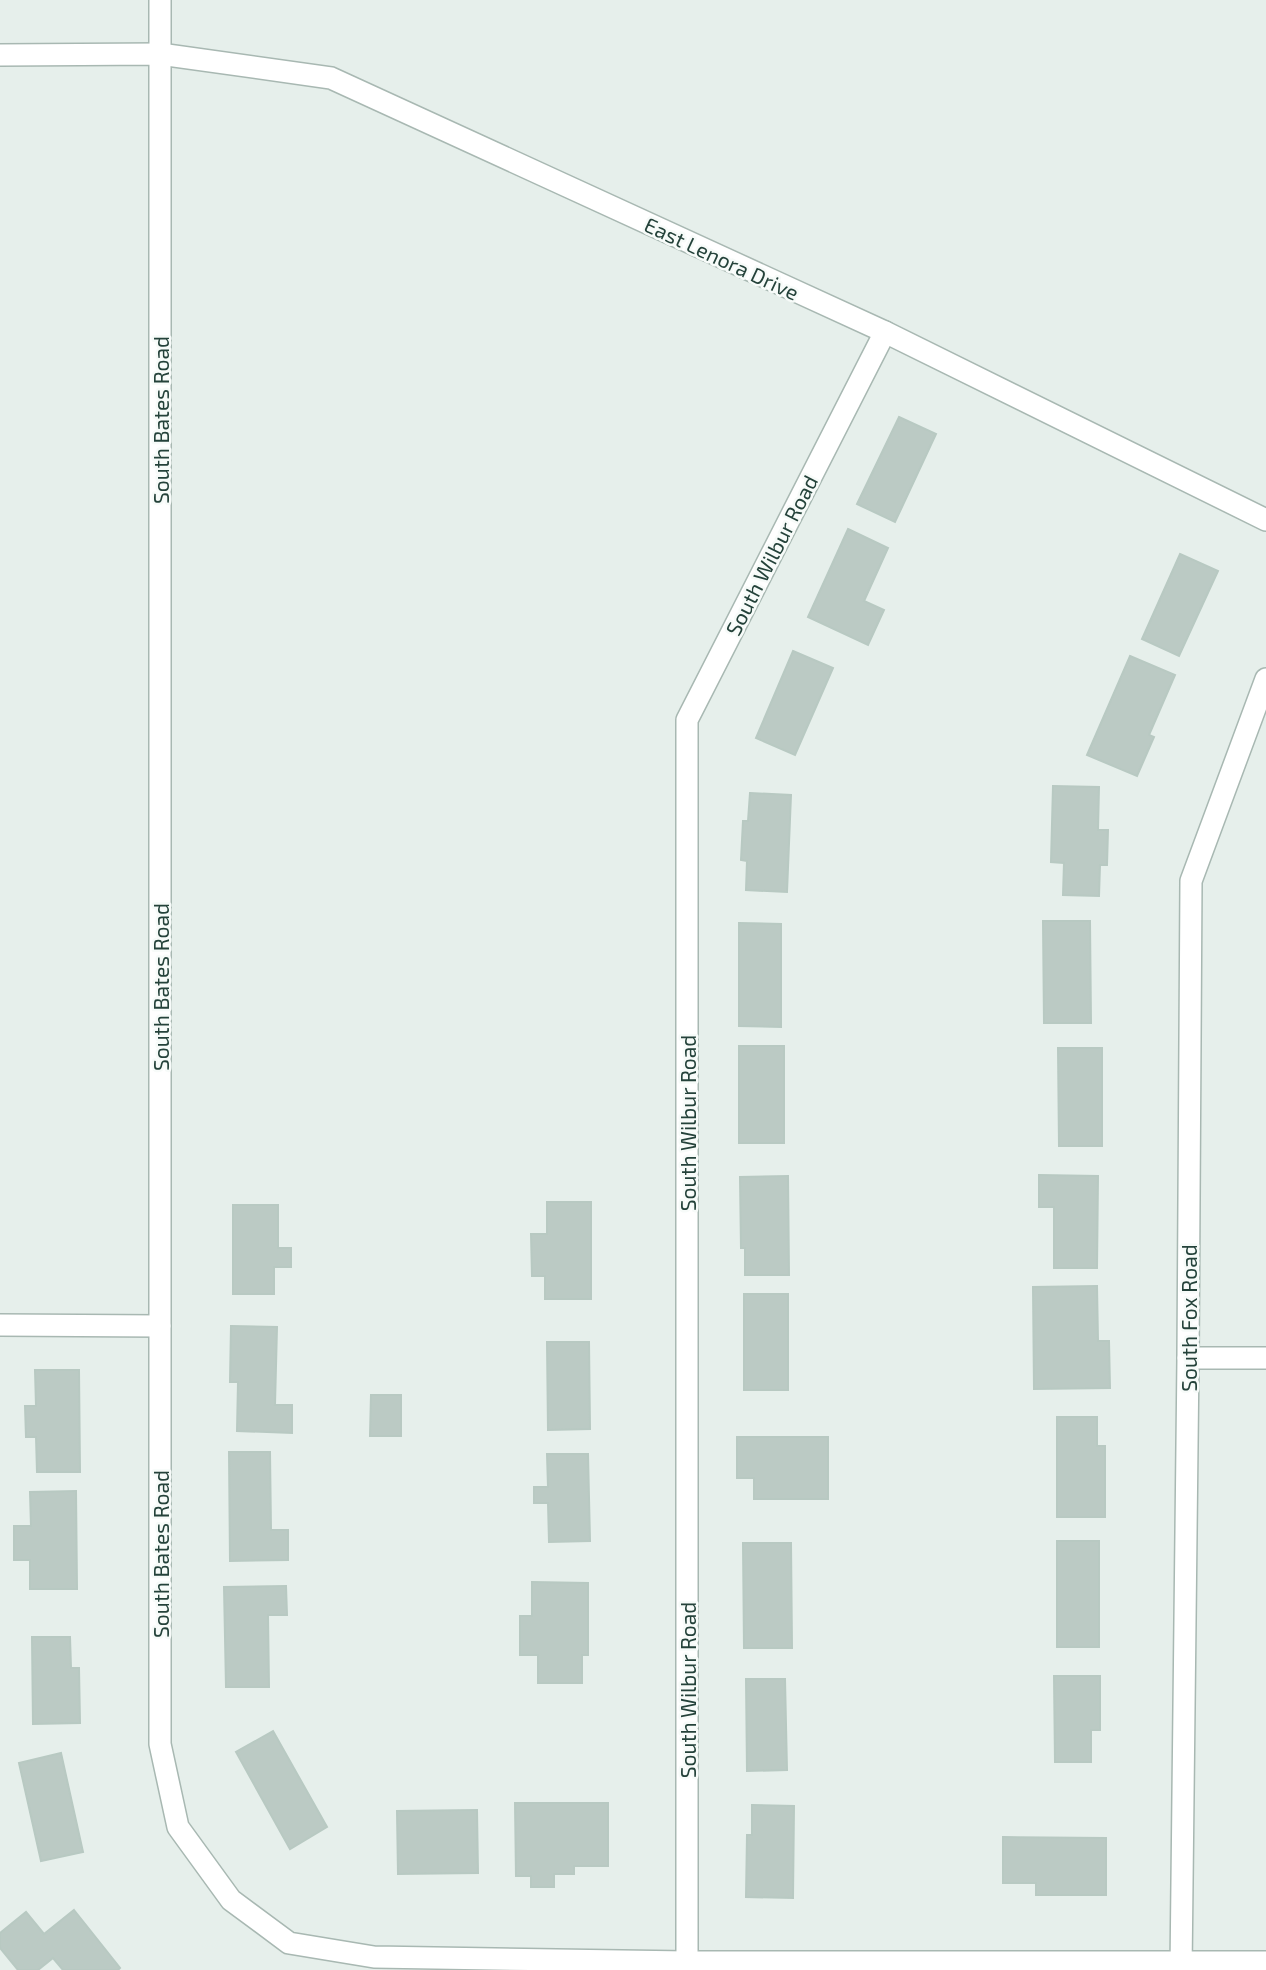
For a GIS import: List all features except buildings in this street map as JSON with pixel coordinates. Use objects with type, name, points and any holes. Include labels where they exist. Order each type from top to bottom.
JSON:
[{"type":"street","name":"South Bates Road","points":[[160,0],[160,1744],[178,1827],[230,1900],[289,1943],[374,1957],[1181,1966],[1266,1962]]},
{"type":"street","name":"East Lenora Drive","points":[[0,55],[160,54],[331,78],[885,332],[1266,520]]},
{"type":"street","name":"South Wilbur Road","points":[[687,1962],[687,720],[885,332]]},
{"type":"street","name":"South Fox Road","points":[[1181,1966],[1191,881],[1266,679]]},
{"type":"street","points":[[0,1325],[160,1326]]},
{"type":"street","points":[[1188,1358],[1266,1358]]}]
